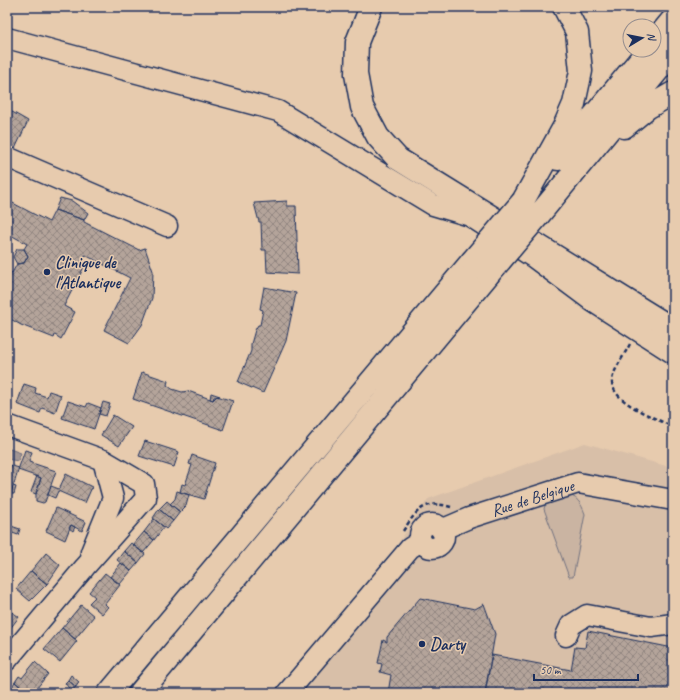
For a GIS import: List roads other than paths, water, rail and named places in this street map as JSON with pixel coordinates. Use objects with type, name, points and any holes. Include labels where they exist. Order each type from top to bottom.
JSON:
[{"type":"highway","points":[[371,7],[357,42],[356,74],[362,107],[378,137],[398,159],[416,172],[444,186],[673,329]]},
{"type":"highway","points":[[387,7],[380,17],[370,47],[370,75],[376,102],[390,129],[409,151],[444,186]]},
{"type":"highway","points":[[530,208],[574,104],[581,71],[577,32],[564,7]]},
{"type":"highway","points":[[662,32],[673,19]]},
{"type":"highway","points":[[573,173],[673,52]]},
{"type":"highway","points":[[140,693],[488,276],[530,208],[642,58]]},
{"type":"highway","points":[[110,691],[472,261],[530,208],[573,173],[638,116],[673,93]]},
{"type":"street","points":[[7,38],[278,111],[433,205],[470,216],[533,257],[592,301],[673,353]]},
{"type":"street","points":[[7,157],[167,226]]},
{"type":"street","points":[[7,425],[103,460],[144,484],[146,498],[85,567],[7,660]]},
{"type":"street","points":[[85,567],[113,498],[103,460]]},
{"type":"street","name":"Rue de Belgique","points":[[287,693],[410,548],[421,541],[428,547],[436,547],[443,539],[441,530],[469,518],[578,482],[673,500]]},
{"type":"street","points":[[566,636],[571,625],[587,615],[651,627],[673,624]]},
{"type":"place","name":"Clinique de l'Atlantique","points":[[47,272]]},
{"type":"place","name":"Darty","points":[[422,644]]}]
